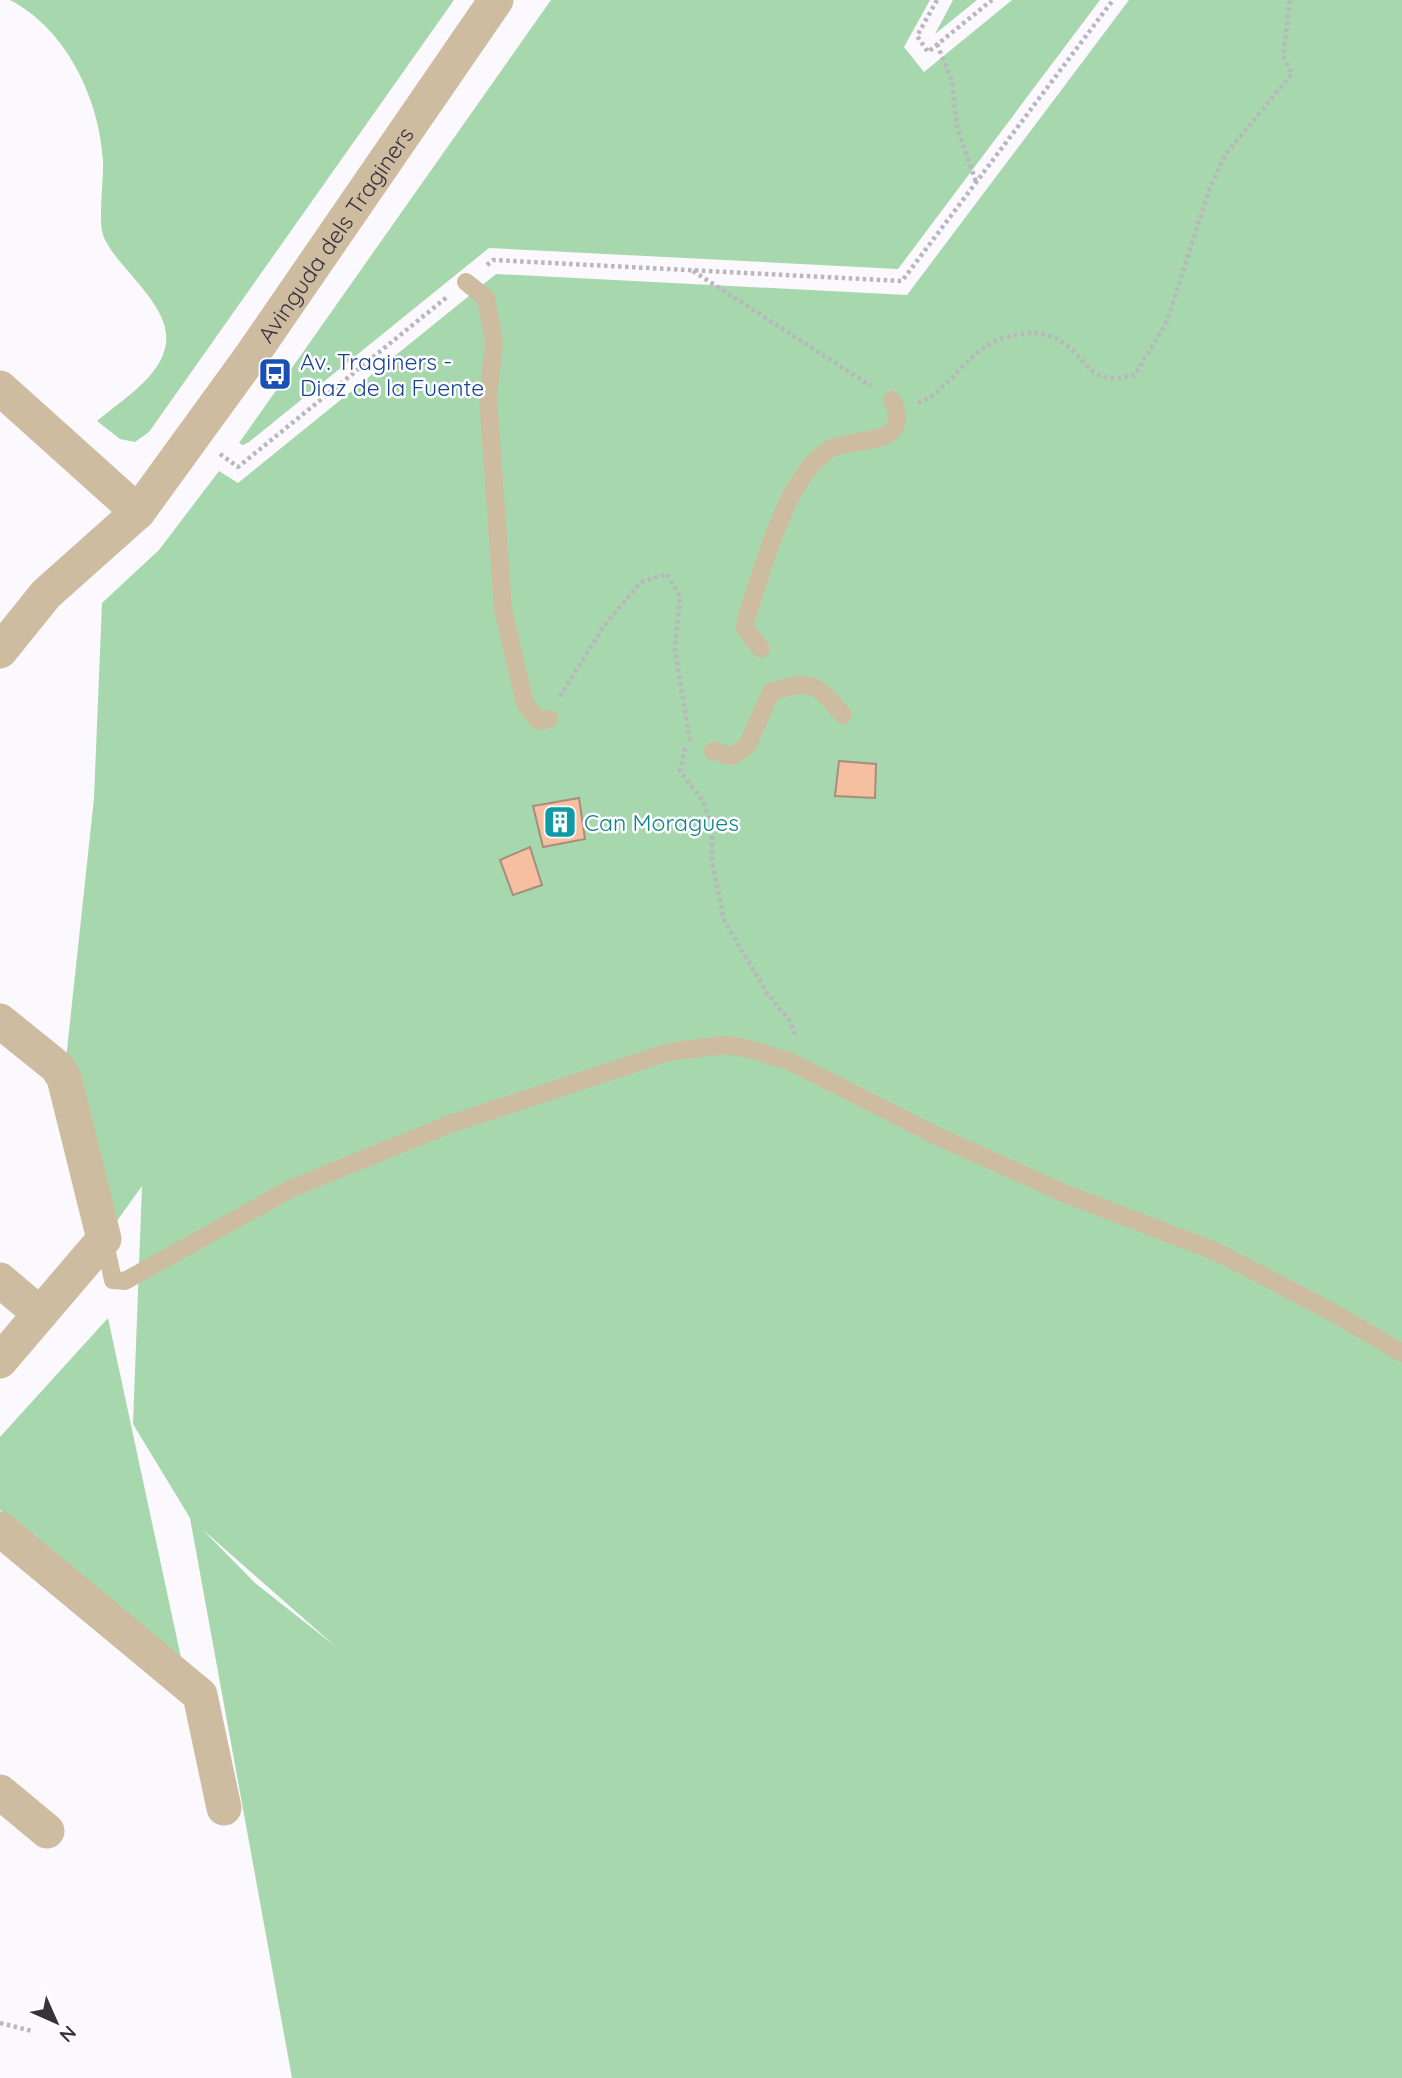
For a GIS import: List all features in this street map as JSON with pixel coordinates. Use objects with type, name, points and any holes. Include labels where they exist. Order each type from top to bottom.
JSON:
[{"type":"street","name":"Avinguda dels Traginers","points":[[0,651],[46,594],[138,512],[194,437],[496,0]]},
{"type":"street","points":[[0,388],[138,512]]},
{"type":"street","points":[[0,1021],[57,1068],[64,1078],[104,1240],[0,1361]]},
{"type":"street","points":[[0,1280],[40,1314]]},
{"type":"street","points":[[0,1529],[200,1696],[224,1808]]},
{"type":"street","points":[[0,1792],[47,1831]]},
{"type":"lane","points":[[466,282],[486,298],[494,343],[488,397],[503,609],[525,704],[539,721],[550,719]]},
{"type":"lane","points":[[761,649],[750,636],[746,619],[788,502],[802,479],[827,451],[879,439],[890,433],[897,422],[895,405]]},
{"type":"lane","points":[[713,751],[732,756],[747,746],[771,692],[800,683],[822,690],[842,715]]},
{"type":"lane","points":[[104,1240],[113,1280],[125,1281],[290,1189],[450,1124],[669,1052],[696,1047],[746,1048],[810,1070],[937,1136],[1066,1194],[1217,1252],[1332,1312],[1402,1353]]},
{"type":"path","points":[[937,0],[917,36],[928,52],[992,0]]},
{"type":"path","points":[[194,437],[238,467],[493,260],[902,281],[1113,0]]},
{"type":"path","points":[[693,270],[895,405],[923,401],[986,346],[1002,338],[1031,333],[1050,334],[1065,341],[1096,374],[1115,379],[1135,375],[1167,321],[1209,190],[1224,155],[1292,74],[1283,55],[1290,0]]},
{"type":"path","points":[[937,44],[952,81],[957,127],[976,182]]},
{"type":"path","points":[[550,719],[562,691],[604,626],[640,582],[667,574],[680,596],[675,649],[687,741],[680,771],[703,801],[712,826],[712,862],[724,920],[767,993],[789,1020],[810,1070]]},
{"type":"path","points":[[687,741],[713,751]]},
{"type":"path","points":[[0,2023],[32,2031]]},
{"type":"green space","points":[[10,0],[454,0],[149,432],[135,442],[120,439],[97,421],[149,377],[163,355],[166,343],[165,328],[151,300],[109,247],[103,235],[103,160],[95,113],[87,90],[63,47],[48,29]]},
{"type":"green space","points":[[551,0],[930,0],[904,47],[924,72],[1012,0],[1100,0],[898,269],[489,248],[249,442],[243,445],[239,443]]},
{"type":"green space","points":[[953,0],[977,0],[935,34]]},
{"type":"green space","points":[[1129,0],[1402,0],[1402,2078],[292,2078],[190,1518],[133,1424],[142,1186],[104,1239],[64,1078],[94,798],[102,603],[159,550],[219,471],[238,483],[496,274],[907,295]],"holes":[[[202,1529],[335,1646],[255,1583]]]},
{"type":"green space","points":[[108,1318],[183,1667],[0,1510],[0,1437]]},
{"type":"building","points":[[839,761],[876,764],[875,798],[835,796]]},
{"type":"building","name":"Can Moragues","points":[[579,798],[585,839],[543,847],[533,806]]},
{"type":"building","points":[[530,847],[542,885],[513,895],[500,860]]},
{"type":"place","name":"Av. Traginers - Diaz de la Fuente","points":[[275,374]]},
{"type":"place","name":"Can Moragues","points":[[560,822]]}]
